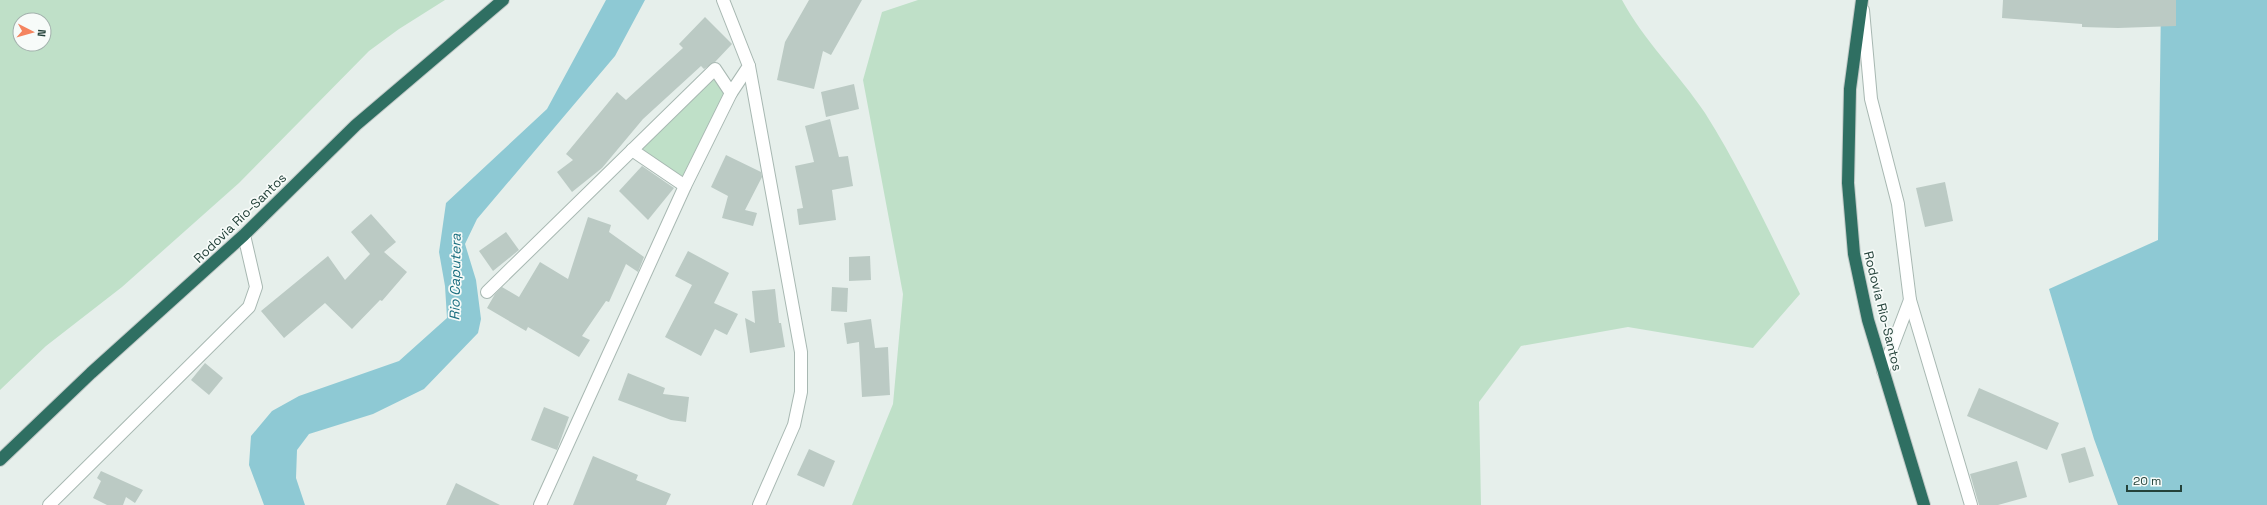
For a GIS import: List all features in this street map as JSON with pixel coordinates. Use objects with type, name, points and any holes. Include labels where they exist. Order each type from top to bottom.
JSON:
[{"type":"highway","name":"Rodovia Rio-Santos","points":[[0,460],[91,373],[244,236],[356,126],[503,0]]},
{"type":"highway","name":"Rodovia Rio-Santos","points":[[1862,0],[1850,88],[1848,183],[1854,254],[1868,320],[1924,505]]},
{"type":"street","points":[[723,0],[749,66],[801,352],[801,392],[794,425],[758,505]]},
{"type":"street","points":[[1862,0],[1871,99],[1898,204],[1910,300],[1972,505]]},
{"type":"street","points":[[540,505],[685,186],[731,93],[749,66]]},
{"type":"street","points":[[487,292],[715,69],[731,93]]},
{"type":"street","points":[[632,150],[685,186]]},
{"type":"street","points":[[49,505],[249,307],[256,287],[244,236]]},
{"type":"street","points":[[1883,371],[1910,300]]},
{"type":"green space","points":[[0,0],[445,0],[399,29],[369,51],[239,183],[122,287],[46,346],[0,390]]},
{"type":"green space","points":[[918,0],[1622,0],[1651,43],[1705,113],[1755,202],[1800,294],[1753,348],[1628,327],[1521,346],[1479,402],[1481,505],[852,505],[893,404],[903,294],[863,80],[882,12]]},
{"type":"green space","points":[[715,75],[727,93],[682,180],[639,150]]},
{"type":"water","name":"Rio Caputera","points":[[606,0],[645,0],[615,56],[477,219],[465,244],[476,280],[481,319],[478,333],[424,389],[373,414],[309,434],[297,450],[296,478],[305,505],[264,505],[249,465],[251,436],[272,411],[299,396],[399,361],[447,318],[445,286],[439,252],[446,203],[547,109]]},
{"type":"water","points":[[2161,0],[2267,0],[2267,505],[2118,505],[2094,439],[2049,289],[2158,240]]},
{"type":"building","points":[[809,0],[862,0],[831,55],[823,51],[814,89],[777,80],[785,42]]},
{"type":"building","points":[[2003,0],[2176,0],[2176,26],[2118,28],[2082,27],[2082,24],[2002,18]]},
{"type":"building","points":[[705,17],[732,44],[715,62],[704,69],[701,66],[643,119],[602,168],[572,192],[557,172],[573,160],[566,154],[617,92],[626,100],[683,48],[679,44]]},
{"type":"building","points":[[854,84],[859,109],[826,117],[821,92]]},
{"type":"building","points":[[830,119],[839,157],[848,156],[853,186],[832,190],[836,220],[799,225],[797,209],[803,208],[795,166],[814,162],[805,126]]},
{"type":"building","points":[[726,155],[761,172],[762,177],[745,210],[757,213],[753,226],[722,218],[728,196],[711,187]]},
{"type":"building","points":[[642,166],[674,188],[648,220],[619,191]]},
{"type":"building","points":[[1945,182],[1953,221],[1925,227],[1916,188]]},
{"type":"building","points":[[371,214],[396,242],[384,252],[407,272],[382,301],[380,300],[352,329],[325,303],[284,338],[261,311],[328,256],[345,280],[370,254],[351,232]]},
{"type":"building","points":[[588,217],[611,225],[609,232],[644,257],[638,272],[626,264],[609,302],[606,301],[582,336],[590,340],[579,357],[528,327],[526,331],[487,308],[495,294],[502,287],[519,297],[540,262],[568,279]]},
{"type":"building","points":[[506,232],[519,250],[493,271],[479,251]]},
{"type":"building","points":[[688,251],[729,273],[714,303],[738,314],[727,335],[715,329],[701,356],[665,337],[692,285],[675,276]]},
{"type":"building","points":[[870,256],[871,280],[849,281],[849,257]]},
{"type":"building","points":[[832,287],[848,288],[847,312],[831,311]]},
{"type":"building","points":[[775,289],[779,323],[781,323],[785,347],[750,353],[745,318],[755,323],[752,291]]},
{"type":"building","points":[[871,319],[875,348],[888,347],[890,395],[862,397],[859,342],[847,344],[844,323]]},
{"type":"building","points":[[205,363],[223,378],[209,395],[191,380]]},
{"type":"building","points":[[628,373],[665,388],[663,394],[689,397],[686,422],[671,420],[618,400]]},
{"type":"building","points":[[1979,388],[2059,423],[2047,450],[1967,416]]},
{"type":"building","points":[[544,407],[569,417],[557,450],[531,440]]},
{"type":"building","points":[[2085,447],[2094,476],[2069,483],[2061,454]]},
{"type":"building","points":[[809,449],[835,461],[824,487],[797,475]]},
{"type":"building","points":[[593,456],[638,475],[636,480],[671,494],[666,505],[573,505]]},
{"type":"building","points":[[2017,461],[2027,497],[1998,505],[1979,505],[1970,474]]},
{"type":"building","points":[[101,471],[143,490],[135,503],[126,497],[123,505],[107,505],[93,498],[101,481],[97,478]]},
{"type":"building","points":[[456,483],[500,505],[446,505]]}]
